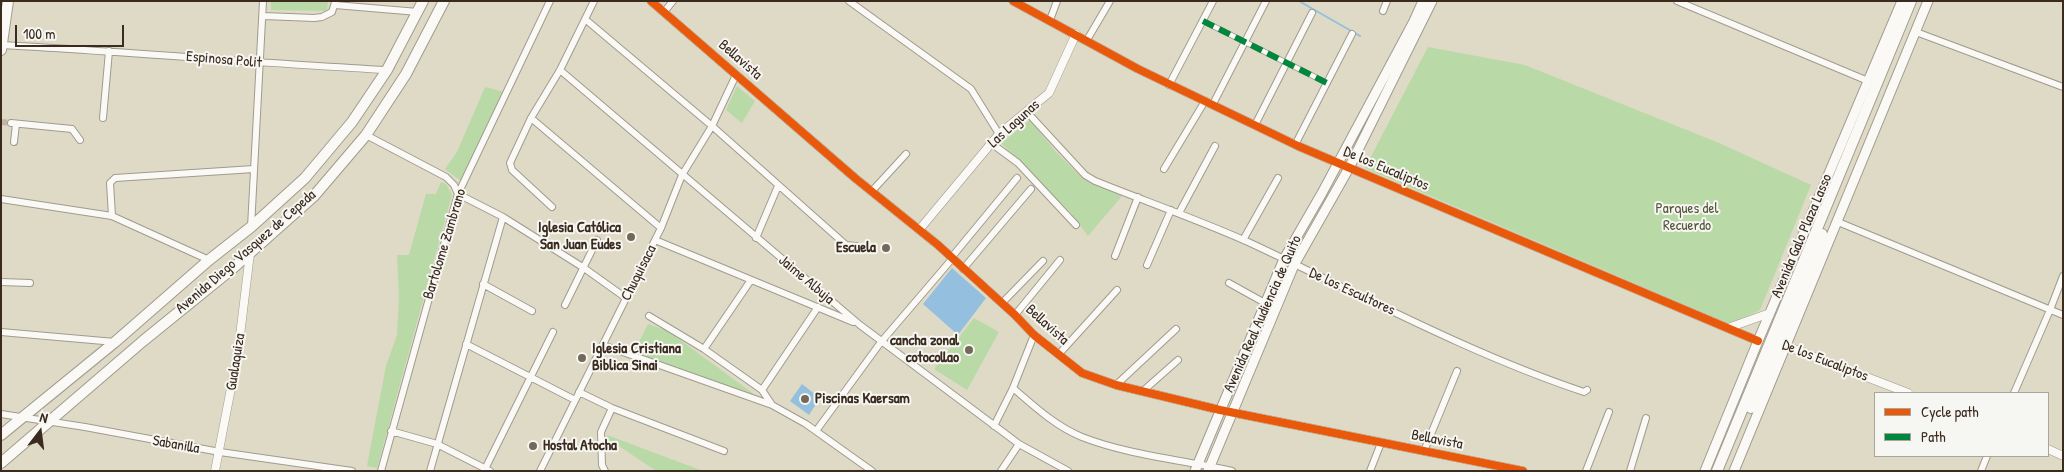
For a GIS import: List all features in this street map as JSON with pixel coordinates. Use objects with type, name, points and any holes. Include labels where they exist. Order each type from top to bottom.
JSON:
[{"type":"main road","points":[[1,50],[8,1]]},
{"type":"main road","name":"Avenida Diego Vasquez de Cepeda","points":[[1,435],[116,342],[209,260],[251,227],[305,178],[352,122],[387,70],[423,1]]},
{"type":"main road","name":"Avenida Diego Vasquez de Cepeda","points":[[1,463],[250,253],[314,196],[366,135],[406,74],[444,1]]},
{"type":"main road","name":"Avenida Real Audiencia de Quito","points":[[1197,467],[1284,260],[1338,164],[1414,21],[1422,1]]},
{"type":"main road","name":"Avenida Real Audiencia de Quito","points":[[1209,468],[1294,265],[1349,168],[1432,1]]},
{"type":"main road","name":"Avenida Galo Plaza Lasso","points":[[1705,471],[1902,1]]},
{"type":"main road","name":"Avenida Galo Plaza Lasso","points":[[1734,471],[1777,343],[1911,1]]},
{"type":"main road","name":"Avenida Galo Plaza Lasso","points":[[1724,471],[1917,1]]},
{"type":"main road","name":"Avenida Galo Plaza Lasso","points":[[1717,471],[1777,343],[1838,222],[1928,1]]},
{"type":"street","points":[[251,227],[264,1]]},
{"type":"street","name":"Bartolome Zambrano","points":[[381,471],[458,194],[550,1]]},
{"type":"street","points":[[552,207],[512,170],[510,163],[531,118],[560,70],[594,1]]},
{"type":"street","name":"Bellavista","points":[[651,1],[736,76],[920,230],[1002,303],[1034,335],[1082,373],[1116,385],[1220,410],[1523,471]]},
{"type":"street","points":[[664,12],[673,1]]},
{"type":"street","points":[[849,1],[971,89],[1000,134]]},
{"type":"street","name":"De los Eucaliptos","points":[[1014,1],[1169,85],[1205,100],[1338,164],[1758,341]]},
{"type":"street","points":[[1050,20],[1057,1]]},
{"type":"street","points":[[1087,40],[1110,1]]},
{"type":"street","points":[[1169,85],[1213,1]]},
{"type":"street","points":[[1213,104],[1266,1]]},
{"type":"street","points":[[1383,11],[1387,1]]},
{"type":"street","points":[[1677,1],[1868,81]]},
{"type":"street","points":[[264,16],[322,17],[332,12],[335,3],[418,12]]},
{"type":"street","points":[[1255,125],[1312,13]]},
{"type":"street","points":[[585,19],[712,126],[846,245],[856,246]]},
{"type":"street","points":[[1203,21],[1327,83]]},
{"type":"street","points":[[1916,32],[2063,87]]},
{"type":"street","name":"Las Lagunas","points":[[920,230],[991,143],[1049,93],[1076,34]]},
{"type":"street","points":[[1295,144],[1352,34]]},
{"type":"street","name":"Espinosa Polit","points":[[2,45],[109,51],[261,64],[387,70]]},
{"type":"street","points":[[103,118],[109,51]]},
{"type":"street","name":"Jaime Albuja","points":[[560,70],[881,342],[1019,444],[1056,468],[1068,471]]},
{"type":"street","name":"Chuquisaca","points":[[540,471],[661,228],[682,175],[712,126],[736,76]]},
{"type":"street","points":[[1164,170],[1205,100]]},
{"type":"street","name":"De los Escultores","points":[[1027,112],[1085,175],[1095,181],[1178,212],[1243,240],[1539,377],[1584,392],[1587,390]]},
{"type":"street","points":[[531,118],[661,228]]},
{"type":"street","points":[[14,142],[13,123],[72,129],[80,140]]},
{"type":"street","points":[[366,135],[446,178],[454,185],[458,194],[504,217],[584,268],[626,298]]},
{"type":"street","points":[[991,143],[1018,163],[1076,224]]},
{"type":"street","points":[[1178,212],[1215,146]]},
{"type":"street","points":[[872,191],[906,154]]},
{"type":"street","points":[[112,216],[110,183],[115,178],[254,169]]},
{"type":"street","points":[[816,431],[881,342],[1016,178]]},
{"type":"street","points":[[1243,240],[1278,178]]},
{"type":"street","points":[[756,238],[778,186]]},
{"type":"street","points":[[963,269],[1031,189]]},
{"type":"street","points":[[1115,256],[1138,197]]},
{"type":"street","points":[[1,199],[112,216],[209,260]]},
{"type":"street","points":[[1147,265],[1171,210]]},
{"type":"street","points":[[430,471],[504,217]]},
{"type":"street","points":[[1838,222],[2063,315]]},
{"type":"street","points":[[566,305],[597,240]]},
{"type":"street","points":[[655,240],[860,325]]},
{"type":"street","name":"Gualaquiza","points":[[215,471],[238,352],[250,253]]},
{"type":"street","points":[[1015,315],[1060,260]]},
{"type":"street","points":[[1002,303],[1043,261]]},
{"type":"street","points":[[2014,392],[2063,276]]},
{"type":"street","points":[[704,349],[751,280]]},
{"type":"street","points":[[1,282],[30,283]]},
{"type":"street","points":[[1229,283],[1265,303]]},
{"type":"street","points":[[483,284],[532,311]]},
{"type":"street","points":[[1058,354],[1117,290]]},
{"type":"street","points":[[762,390],[818,307]]},
{"type":"street","points":[[1728,328],[1770,313]]},
{"type":"street","points":[[648,316],[704,349],[762,390],[772,404]]},
{"type":"street","points":[[1116,385],[1176,329]]},
{"type":"street","points":[[1,332],[116,342]]},
{"type":"street","points":[[391,431],[437,444],[487,470],[553,332]]},
{"type":"street","points":[[994,426],[1013,388],[1034,335]]},
{"type":"street","name":"De los Eucaliptos","points":[[1777,343],[1905,392]]},
{"type":"street","points":[[466,344],[575,400]]},
{"type":"street","points":[[603,346],[772,404],[816,431],[872,471]]},
{"type":"street","points":[[1143,391],[1178,360]]},
{"type":"street","points":[[1424,451],[1457,371]]},
{"type":"street","points":[[1013,388],[1049,418],[1081,436],[1115,447],[1197,467],[1232,471]]},
{"type":"street","points":[[579,392],[612,408],[724,451]]},
{"type":"street","points":[[605,471],[602,465],[601,432],[612,408]]},
{"type":"street","points":[[1586,471],[1608,412]]},
{"type":"street","name":"Sabanilla","points":[[1,414],[301,467],[352,471]]},
{"type":"street","points":[[1630,471],[1646,418]]},
{"type":"street","points":[[1370,471],[1381,443]]},
{"type":"street","points":[[1001,471],[1019,444]]},
{"type":"street","points":[[2049,449],[2063,456]]},
{"type":"street","points":[[1981,471],[1987,457]]},
{"type":"green space","points":[[271,1],[328,1],[327,11],[271,10]]},
{"type":"green space","name":"Parques del Recuerdo","points":[[1428,47],[1525,65],[1719,143],[1811,185],[1760,310],[1730,324],[1365,168]]},
{"type":"green space","points":[[737,86],[755,101],[742,123],[726,110]]},
{"type":"green space","points":[[485,87],[508,93],[462,182],[445,169],[457,152]]},
{"type":"green space","points":[[1030,120],[1056,152],[1083,179],[1122,196],[1088,236],[1072,214],[1001,143]]},
{"type":"green space","points":[[441,182],[446,184],[452,195],[377,468],[367,466],[386,366],[397,335],[399,297],[397,255],[409,255],[426,194],[436,194]]},
{"type":"green space","name":"cancha zonal cotocollao","points":[[974,318],[999,332],[967,390],[934,369]]},
{"type":"green space","points":[[648,324],[668,331],[762,400],[634,352]]},
{"type":"green space","points":[[607,435],[703,471],[656,471],[619,446],[608,448]]},
{"type":"water","points":[[952,268],[986,298],[958,335],[923,304]]},
{"type":"water","name":"Piscinas Kaersam","points":[[802,384],[820,398],[809,415],[790,401]]},
{"type":"waterway","points":[[1299,1],[1360,36]]},
{"type":"tunnel","points":[[1,122],[11,123]]},
{"type":"marked path","points":[[1203,21],[1327,83]]},
{"type":"cycle path","points":[[651,1],[855,178],[938,245],[1015,315],[1034,335],[1082,373],[1116,385],[1220,410],[1523,471]]},
{"type":"cycle path","points":[[1013,1],[1138,69],[1298,146],[1758,341]]},
{"type":"place","name":"Iglesia Católica San Juan Eudes","points":[[631,237]]},
{"type":"place","name":"Escuela","points":[[886,248]]},
{"type":"place","name":"cancha zonal cotocollao","points":[[969,350]]},
{"type":"place","name":"Iglesia Cristiana Biblica Sinai","points":[[582,358]]},
{"type":"place","name":"Piscinas Kaersam","points":[[805,399]]},
{"type":"place","name":"Hostal Atocha","points":[[533,446]]}]
